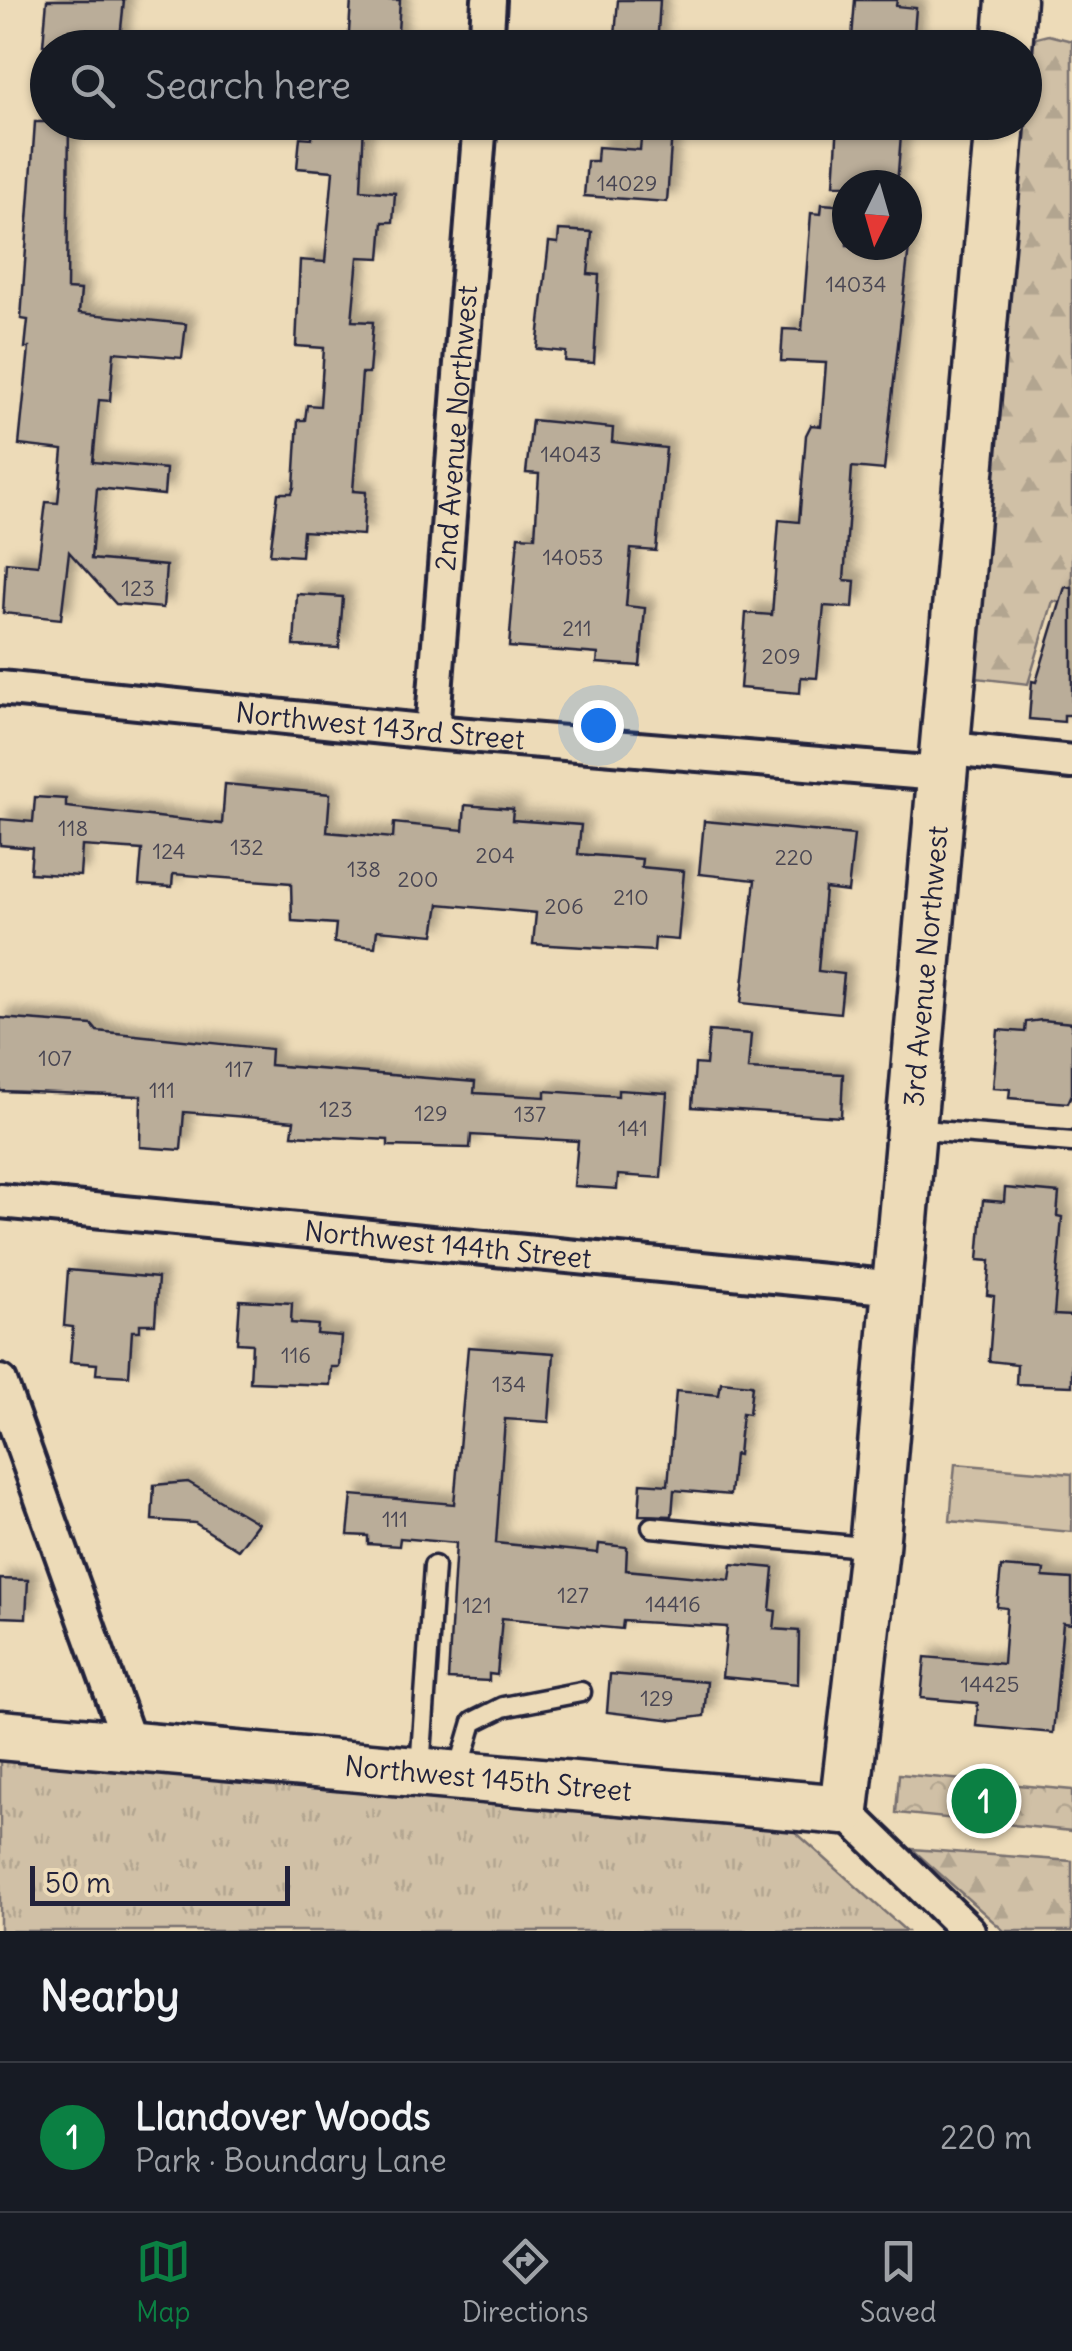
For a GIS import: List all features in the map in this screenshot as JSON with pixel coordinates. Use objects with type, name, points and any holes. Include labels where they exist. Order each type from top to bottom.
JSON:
[{"type":"street","points":[[487,30],[489,0]]},
{"type":"street","points":[[1009,30],[1012,0]]},
{"type":"street","name":"2nd Avenue Northwest","points":[[432,732],[479,140]]},
{"type":"street","name":"3rd Avenue Northwest","points":[[844,1810],[874,1548],[998,140]]},
{"type":"street","name":"Northwest 143rd Street","points":[[0,688],[432,732],[941,761],[1072,762]]},
{"type":"street","name":"Northwest 144th Street","points":[[0,1201],[897,1288]]},
{"type":"street","points":[[0,1382],[130,1747]]},
{"type":"street","name":"Northwest 145th Street","points":[[0,1735],[844,1810]]},
{"type":"street","points":[[844,1810],[968,1931]]},
{"type":"lane","points":[[910,1129],[1072,1142]]},
{"type":"lane","points":[[652,1528],[874,1548]]},
{"type":"lane","points":[[434,1566],[439,1771]]},
{"type":"lane","points":[[439,1771],[473,1722],[504,1706],[581,1692]]},
{"type":"green space","points":[[1042,36],[1072,41],[1072,606],[1053,601],[1028,684],[967,677],[1016,140],[1042,140]]},
{"type":"green space","points":[[955,1464],[1072,1474],[1072,1532],[950,1521]]},
{"type":"green space","points":[[0,1761],[792,1829],[906,1931],[0,1931]]},
{"type":"green space","points":[[899,1774],[1072,1790],[1072,1831],[896,1813]]},
{"type":"green space","points":[[912,1849],[1072,1861],[1072,1931],[1004,1931]]},
{"type":"building","points":[[47,0],[124,0],[121,30],[44,30]]},
{"type":"building","points":[[351,0],[400,0],[398,30],[349,30]]},
{"type":"building","points":[[618,0],[660,0],[658,30],[616,30]]},
{"type":"building","points":[[855,0],[897,0],[896,6],[916,8],[914,30],[853,30]]},
{"type":"building","points":[[34,140],[69,140],[67,289],[81,290],[79,313],[186,324],[182,358],[114,352],[110,401],[99,400],[93,462],[166,469],[164,495],[97,488],[91,559],[166,566],[163,608],[116,604],[69,552],[61,619],[3,613],[6,562],[38,565],[46,502],[58,503],[63,450],[19,445],[29,348],[25,348],[28,320],[21,319]]},
{"type":"building","points":[[300,140],[363,140],[361,190],[395,193],[393,222],[383,222],[380,258],[358,257],[352,321],[373,322],[369,373],[362,373],[353,491],[366,492],[363,535],[303,531],[301,556],[270,554],[278,493],[292,493],[294,487],[298,420],[305,420],[307,405],[320,406],[324,348],[296,346],[300,260],[325,262],[333,171],[297,168]]},
{"type":"building","points":[[641,140],[671,140],[667,202],[584,196],[587,161],[597,161],[598,147],[640,150]]},
{"type":"building","points":[[837,140],[901,140],[898,170],[835,170]]},
{"type":"building","points":[[822,204],[832,205],[832,260],[908,260],[884,470],[852,467],[844,580],[855,581],[853,608],[824,606],[817,678],[801,677],[800,693],[740,688],[746,613],[772,615],[779,520],[799,522],[806,435],[811,425],[821,426],[826,363],[781,361],[783,329],[802,330],[811,213],[821,214]]},
{"type":"building","points":[[559,230],[592,232],[588,274],[599,275],[594,363],[565,361],[566,352],[537,349],[549,242],[558,243]]},
{"type":"building","points":[[532,420],[613,428],[612,442],[666,448],[656,551],[631,549],[626,606],[645,608],[640,666],[597,663],[598,654],[509,647],[518,536],[535,537],[539,474],[526,473]]},
{"type":"building","points":[[1065,587],[1072,588],[1072,715],[1064,715],[1064,722],[1029,719],[1032,681],[1036,682]]},
{"type":"building","points":[[297,594],[343,597],[339,648],[294,646]]},
{"type":"building","points":[[225,784],[330,794],[327,832],[393,838],[394,823],[463,830],[465,805],[513,809],[512,820],[581,825],[578,854],[642,859],[641,867],[684,871],[678,940],[655,938],[654,951],[533,944],[536,913],[439,904],[434,935],[377,930],[375,947],[334,943],[336,924],[292,921],[291,883],[173,874],[172,887],[139,885],[142,850],[82,846],[80,876],[30,873],[32,848],[0,845],[0,819],[33,822],[35,797],[66,799],[66,807],[222,824]]},
{"type":"building","points":[[704,821],[854,835],[848,892],[825,889],[818,971],[844,974],[840,1013],[741,1003],[755,880],[699,874]]},
{"type":"building","points":[[0,1018],[92,1025],[97,1031],[271,1049],[270,1065],[475,1082],[474,1093],[545,1097],[545,1091],[618,1096],[618,1090],[667,1093],[661,1178],[618,1175],[617,1189],[574,1186],[578,1141],[471,1135],[470,1148],[388,1146],[388,1140],[292,1135],[294,1121],[184,1112],[181,1150],[140,1147],[141,1096],[0,1091]]},
{"type":"building","points":[[1026,1022],[1072,1023],[1072,1094],[1068,1103],[1009,1098],[1010,1089],[993,1088],[998,1030],[1025,1032]]},
{"type":"building","points":[[709,1031],[751,1034],[748,1069],[843,1074],[841,1117],[692,1107],[695,1064],[706,1065]]},
{"type":"building","points":[[1005,1188],[1059,1193],[1057,1216],[1062,1217],[1054,1315],[1072,1316],[1072,1386],[1016,1384],[1017,1364],[989,1361],[994,1296],[987,1295],[990,1261],[978,1260],[983,1200],[1004,1202]]},
{"type":"building","points":[[68,1270],[158,1278],[155,1324],[140,1324],[140,1331],[132,1331],[129,1376],[96,1374],[97,1364],[70,1362],[73,1327],[64,1326]]},
{"type":"building","points":[[240,1300],[292,1303],[291,1323],[318,1325],[317,1334],[341,1336],[339,1367],[331,1367],[330,1385],[250,1382],[252,1344],[237,1343]]},
{"type":"building","points":[[468,1347],[554,1353],[549,1422],[505,1419],[496,1543],[598,1553],[599,1544],[627,1547],[626,1570],[730,1580],[732,1564],[774,1568],[770,1610],[776,1611],[774,1629],[799,1631],[798,1684],[722,1677],[727,1627],[623,1621],[622,1629],[502,1618],[497,1675],[489,1674],[489,1681],[448,1679],[456,1543],[400,1538],[399,1546],[368,1544],[368,1536],[348,1535],[352,1495],[454,1504]]},
{"type":"building","points":[[721,1382],[752,1385],[749,1414],[742,1413],[730,1495],[674,1490],[672,1516],[639,1515],[641,1483],[668,1485],[676,1391],[719,1395]]},
{"type":"building","points":[[188,1482],[258,1523],[238,1550],[195,1523],[152,1520],[154,1485]]},
{"type":"building","points":[[1001,1567],[1044,1570],[1043,1577],[1072,1579],[1072,1624],[1063,1623],[1053,1733],[976,1726],[978,1703],[921,1698],[925,1657],[1003,1664],[1007,1608],[997,1607]]},
{"type":"building","points":[[0,1579],[28,1580],[26,1618],[0,1617]]},
{"type":"building","points":[[610,1674],[707,1682],[704,1716],[674,1720],[607,1712]]},
{"type":"place","name":"Llandover Woods","points":[[984,1801]]}]
